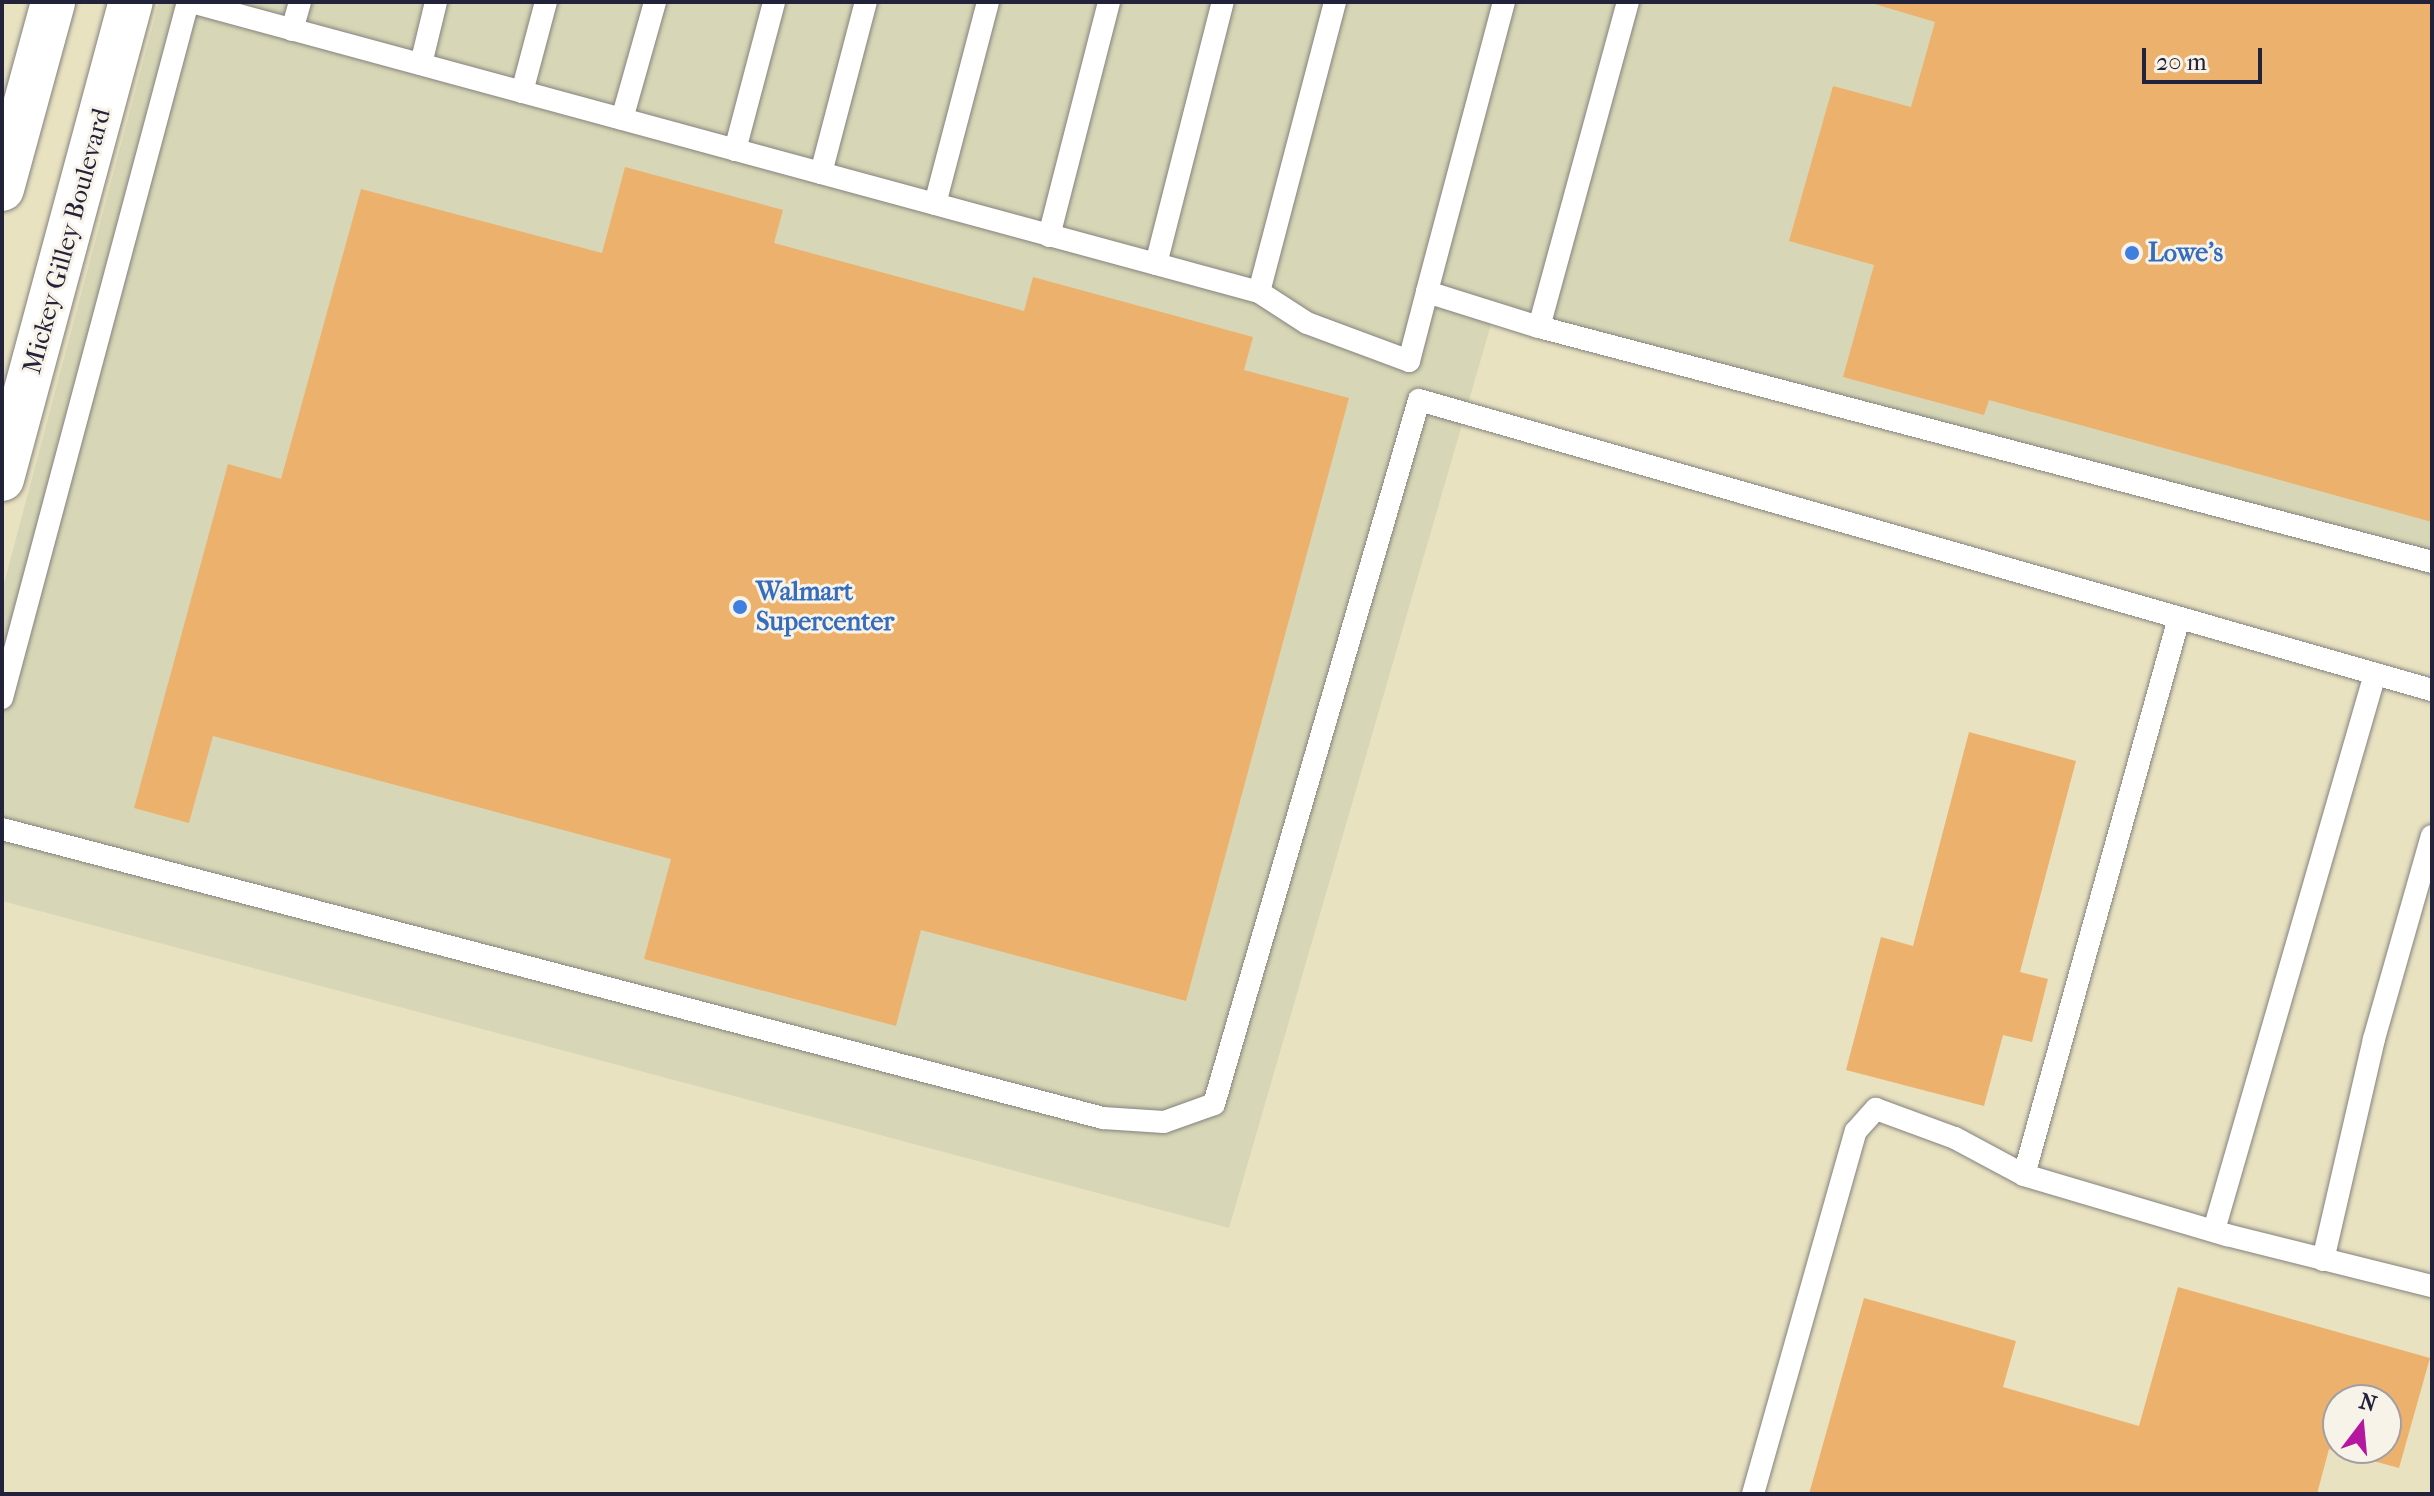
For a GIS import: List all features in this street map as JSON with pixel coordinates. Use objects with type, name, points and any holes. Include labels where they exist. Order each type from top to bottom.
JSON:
[{"type":"street","points":[[3,181],[53,2]]},
{"type":"street","name":"Mickey Gilley Boulevard","points":[[2,479],[131,2]]},
{"type":"lane","points":[[292,30],[300,2]]},
{"type":"lane","points":[[421,64],[436,2]]},
{"type":"lane","points":[[522,92],[546,2]]},
{"type":"lane","points":[[622,119],[655,2]]},
{"type":"lane","points":[[735,150],[774,2]]},
{"type":"lane","points":[[821,173],[866,2]]},
{"type":"lane","points":[[935,204],[988,2]]},
{"type":"lane","points":[[1049,236],[1109,2]]},
{"type":"lane","points":[[1156,264],[1223,2]]},
{"type":"lane","points":[[1259,292],[1335,2]]},
{"type":"lane","points":[[2,698],[196,3],[1259,292],[1320,328],[1409,361],[1504,2]]},
{"type":"lane","points":[[1539,327],[1628,2]]},
{"type":"lane","points":[[1427,292],[1539,327],[2432,562]]},
{"type":"lane","points":[[2,829],[1103,1118],[1164,1122],[1214,1104],[1419,400],[2432,690]]},
{"type":"lane","points":[[2024,1175],[2179,618]]},
{"type":"lane","points":[[2214,1230],[2375,674]]},
{"type":"lane","points":[[2323,1260],[2374,1039],[2432,836]]},
{"type":"lane","points":[[1753,1494],[1856,1131],[1876,1109],[1955,1138],[2024,1175],[2323,1260],[2432,1286]]},
{"type":"shaded area","points":[[159,2],[2432,2],[2432,576],[1492,321],[1229,1228],[2,901],[2,591]]},
{"type":"building","name":"Lowe's","points":[[1868,2],[2432,2],[2432,522],[1989,400],[1984,415],[1843,377],[1874,265],[1789,241],[1833,86],[1911,107],[1935,22]]},
{"type":"building","name":"Walmart Supercenter","points":[[625,167],[783,210],[774,243],[1024,311],[1033,277],[1253,337],[1244,370],[1349,398],[1186,1001],[921,930],[896,1026],[644,959],[671,859],[213,736],[189,823],[134,808],[228,464],[281,479],[361,189],[602,253]]},
{"type":"building","points":[[1969,732],[2076,761],[2020,972],[2048,979],[2032,1042],[2003,1035],[1984,1106],[1846,1070],[1881,937],[1913,946]]},
{"type":"building","points":[[2178,1287],[2430,1358],[2402,1457],[2402,1384],[2322,1384],[2322,1464],[2325,1464],[2317,1494],[1809,1494],[1864,1298],[2016,1341],[2003,1387],[2139,1426]]},
{"type":"place","name":"Lowe's","points":[[2132,253]]},
{"type":"place","name":"Walmart Supercenter","points":[[740,607]]}]
